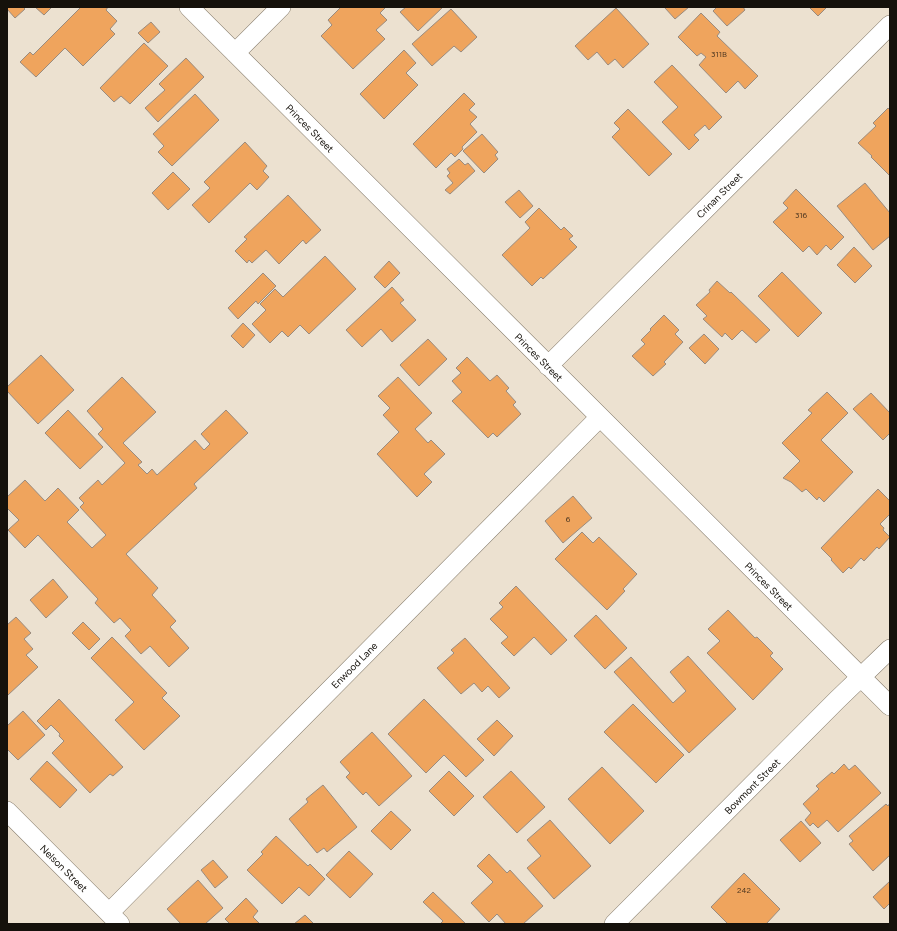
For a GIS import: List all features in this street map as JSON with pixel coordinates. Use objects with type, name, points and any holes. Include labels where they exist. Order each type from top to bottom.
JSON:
[{"type":"street","name":"Princes Street","points":[[189,7],[890,706]]},
{"type":"street","points":[[235,53],[281,7]]},
{"type":"street","name":"Crinan Street","points":[[548,366],[890,25]]},
{"type":"street","name":"Enwood Lane","points":[[115,919],[600,417]]},
{"type":"street","name":"Bowmont Street","points":[[614,924],[890,649]]},
{"type":"street","name":"Nelson Street","points":[[7,811],[115,919]]},
{"type":"building","points":[[7,7],[23,7],[25,9],[15,18]]},
{"type":"building","points":[[35,7],[52,7],[44,15]]},
{"type":"building","points":[[81,7],[108,7],[106,10],[117,21],[110,29],[115,34],[83,66],[65,48],[36,77],[20,62],[30,52],[33,55]]},
{"type":"building","points":[[341,7],[386,7],[380,13],[387,20],[376,30],[385,39],[353,69],[321,36],[332,25],[328,20]]},
{"type":"building","points":[[406,7],[443,7],[418,31],[400,12]]},
{"type":"building","points":[[689,7],[675,19],[665,8]]},
{"type":"building","points":[[717,7],[743,7],[745,10],[727,26],[713,11]]},
{"type":"building","points":[[809,7],[827,7],[818,16]]},
{"type":"building","points":[[616,8],[649,44],[623,68],[615,59],[608,65],[597,52],[588,60],[575,46]]},
{"type":"building","points":[[451,9],[477,37],[461,52],[454,46],[432,66],[412,44]]},
{"type":"building","points":[[701,13],[720,32],[717,36],[758,76],[745,89],[738,81],[726,93],[699,65],[706,57],[701,53],[697,56],[678,37]]},
{"type":"building","points":[[151,22],[160,32],[148,43],[138,33]]},
{"type":"building","points":[[144,43],[168,66],[130,104],[121,96],[114,102],[100,88]]},
{"type":"building","points":[[404,50],[416,63],[406,73],[418,85],[384,119],[360,94]]},
{"type":"building","points":[[186,58],[204,77],[158,122],[145,108],[165,90],[159,84]]},
{"type":"building","points":[[672,65],[722,117],[709,130],[705,125],[694,135],[699,140],[689,150],[662,122],[678,107],[654,82]]},
{"type":"building","points":[[464,93],[475,104],[469,110],[477,117],[470,124],[477,132],[462,147],[463,149],[455,157],[451,153],[436,168],[413,144]]},
{"type":"building","points":[[195,94],[219,120],[172,166],[158,152],[164,146],[153,134]]},
{"type":"building","points":[[888,108],[890,110],[890,176],[858,143],[876,126],[873,123]]},
{"type":"building","points":[[628,109],[672,154],[649,176],[612,137],[620,129],[614,123]]},
{"type":"building","points":[[482,134],[498,152],[495,155],[498,159],[484,173],[463,151]]},
{"type":"building","points":[[245,142],[267,166],[263,171],[269,177],[257,190],[250,183],[209,223],[192,205],[210,188],[204,182]]},
{"type":"building","points":[[459,159],[465,165],[468,163],[475,171],[450,194],[445,190],[453,183],[447,176],[450,173],[447,169]]},
{"type":"building","points":[[173,172],[190,189],[168,210],[152,193]]},
{"type":"building","points":[[865,183],[890,213],[890,236],[873,250],[837,206]]},
{"type":"building","points":[[796,189],[844,237],[831,250],[826,245],[817,255],[809,246],[803,252],[773,222],[788,208],[783,203]]},
{"type":"building","points":[[519,190],[533,206],[520,218],[505,202]]},
{"type":"building","points":[[288,195],[321,230],[306,244],[303,240],[279,264],[266,250],[252,263],[249,260],[247,263],[235,251],[247,239],[244,237]]},
{"type":"building","points":[[539,208],[561,230],[564,227],[573,236],[569,239],[577,247],[543,279],[541,277],[532,286],[502,255],[530,228],[525,222]]},
{"type":"building","points":[[854,247],[872,266],[855,283],[837,265]]},
{"type":"building","points":[[325,256],[356,289],[309,334],[300,325],[288,337],[282,331],[270,343],[252,324],[266,310],[260,304],[275,289],[283,297]]},
{"type":"building","points":[[389,261],[400,273],[385,288],[374,277]]},
{"type":"building","points":[[782,272],[822,313],[798,337],[758,296]]},
{"type":"building","points":[[263,273],[276,286],[258,304],[256,301],[238,319],[228,308]]},
{"type":"building","points":[[717,281],[730,293],[731,292],[770,330],[756,343],[742,330],[732,340],[725,333],[722,337],[703,319],[707,316],[696,305],[710,292],[709,290]]},
{"type":"building","points":[[392,287],[404,300],[400,303],[416,320],[392,342],[381,329],[362,347],[346,330]]},
{"type":"building","points":[[664,315],[679,330],[675,334],[683,342],[664,362],[666,364],[653,376],[632,356],[645,344],[641,340]]},
{"type":"building","points":[[243,323],[255,335],[243,348],[231,336]]},
{"type":"building","points":[[704,334],[719,349],[705,364],[689,348]]},
{"type":"building","points":[[428,339],[447,359],[419,386],[400,365]]},
{"type":"building","points":[[41,355],[74,390],[38,424],[7,391],[7,387]]},
{"type":"building","points":[[467,357],[490,381],[497,375],[509,388],[506,391],[516,402],[513,405],[521,414],[497,437],[493,433],[488,438],[452,401],[462,392],[452,381],[461,373],[456,368]]},
{"type":"building","points":[[122,377],[156,412],[123,443],[142,462],[138,465],[147,474],[152,469],[157,475],[195,440],[204,450],[210,444],[201,434],[226,410],[248,433],[194,484],[197,488],[126,554],[158,588],[152,595],[176,621],[170,627],[189,648],[169,667],[150,646],[141,654],[125,636],[131,630],[120,618],[114,623],[95,603],[98,599],[38,535],[25,548],[8,530],[19,520],[7,508],[7,497],[25,480],[45,501],[58,488],[79,510],[67,522],[92,548],[106,535],[80,507],[84,503],[79,498],[98,480],[102,485],[125,463],[98,434],[103,429],[87,411]]},
{"type":"building","points":[[398,377],[432,413],[415,429],[428,443],[431,440],[445,454],[424,474],[432,482],[417,497],[377,454],[399,432],[383,415],[390,408],[378,396]]},
{"type":"building","points":[[827,392],[848,413],[821,440],[853,472],[824,502],[819,497],[817,500],[806,489],[802,492],[791,482],[783,478],[800,461],[782,443],[812,413],[808,410]]},
{"type":"building","points":[[871,393],[890,413],[890,433],[883,440],[853,409]]},
{"type":"building","points":[[68,410],[103,447],[80,469],[45,433]]},
{"type":"building","points":[[878,489],[890,501],[890,514],[880,524],[884,528],[883,530],[890,537],[879,549],[877,547],[864,561],[861,558],[851,569],[849,567],[843,573],[821,548]]},
{"type":"building","points":[[573,496],[592,518],[563,543],[545,521]]},
{"type":"building","points":[[582,532],[593,543],[599,537],[637,574],[623,589],[625,591],[607,610],[555,559]]},
{"type":"building","points":[[53,579],[68,597],[46,618],[30,600]]},
{"type":"building","points":[[516,586],[567,640],[551,655],[534,637],[514,656],[501,643],[508,637],[490,619],[503,607],[499,603]]},
{"type":"building","points":[[728,610],[755,638],[757,637],[773,653],[770,656],[783,669],[753,700],[707,653],[720,641],[708,629]]},
{"type":"building","points":[[596,615],[627,648],[605,669],[574,636]]},
{"type":"building","points":[[16,617],[31,633],[24,639],[33,649],[26,655],[38,667],[8,695],[7,625]]},
{"type":"building","points":[[83,622],[100,639],[89,650],[72,633]]},
{"type":"building","points":[[112,637],[167,693],[162,698],[180,716],[144,750],[115,720],[134,702],[91,658]]},
{"type":"building","points":[[465,638],[510,688],[499,698],[488,686],[482,692],[474,683],[461,694],[437,668],[454,653],[451,650]]},
{"type":"building","points":[[688,656],[736,709],[689,753],[614,672],[631,657],[673,703],[686,691],[670,672]]},
{"type":"building","points":[[59,699],[123,767],[113,776],[110,774],[90,793],[52,753],[64,741],[59,736],[60,734],[51,725],[46,730],[37,721]]},
{"type":"building","points":[[424,699],[484,760],[466,777],[444,755],[426,773],[388,734]]},
{"type":"building","points":[[633,704],[684,755],[656,783],[604,732]]},
{"type":"building","points":[[23,711],[45,735],[18,760],[7,749],[7,726]]},
{"type":"building","points":[[497,720],[513,736],[494,756],[477,739]]},
{"type":"building","points":[[372,732],[412,776],[379,806],[366,792],[363,795],[346,777],[350,773],[340,762]]},
{"type":"building","points":[[47,761],[77,790],[60,808],[30,779]]},
{"type":"building","points":[[844,764],[849,770],[855,765],[881,793],[838,832],[827,820],[818,828],[813,823],[810,826],[805,820],[811,813],[803,804],[819,789],[816,786],[832,772],[834,774]]},
{"type":"building","points":[[602,767],[644,811],[610,844],[568,799]]},
{"type":"building","points":[[449,771],[474,796],[454,816],[429,791]]},
{"type":"building","points":[[511,771],[545,807],[517,833],[483,797]]},
{"type":"building","points":[[323,785],[357,827],[327,852],[324,848],[317,853],[289,819],[308,802],[306,799]]},
{"type":"building","points":[[890,803],[890,855],[873,871],[849,844],[853,841],[849,836],[886,804],[888,806]]},
{"type":"building","points":[[391,811],[411,830],[391,850],[371,831]]},
{"type":"building","points":[[550,820],[591,866],[554,899],[527,868],[541,856],[527,840]]},
{"type":"building","points":[[801,821],[821,843],[800,862],[780,840]]},
{"type":"building","points":[[276,836],[308,866],[310,864],[325,879],[309,896],[299,887],[282,904],[247,870],[263,854],[261,852]]},
{"type":"building","points":[[349,851],[373,874],[350,898],[326,875]]},
{"type":"building","points":[[489,854],[507,873],[510,870],[543,906],[523,924],[506,924],[497,914],[489,922],[471,903],[493,882],[477,866]]},
{"type":"building","points":[[213,860],[228,877],[215,888],[201,870]]},
{"type":"building","points":[[744,873],[780,909],[766,924],[728,924],[711,907]]},
{"type":"building","points":[[198,880],[223,908],[205,924],[181,924],[167,909]]},
{"type":"building","points":[[890,881],[890,903],[884,909],[873,897]]},
{"type":"building","points":[[433,892],[466,924],[440,924],[443,921],[423,902]]},
{"type":"building","points":[[246,898],[258,911],[253,917],[260,924],[230,924],[225,919]]},
{"type":"building","points":[[305,915],[314,924],[294,924]]}]
